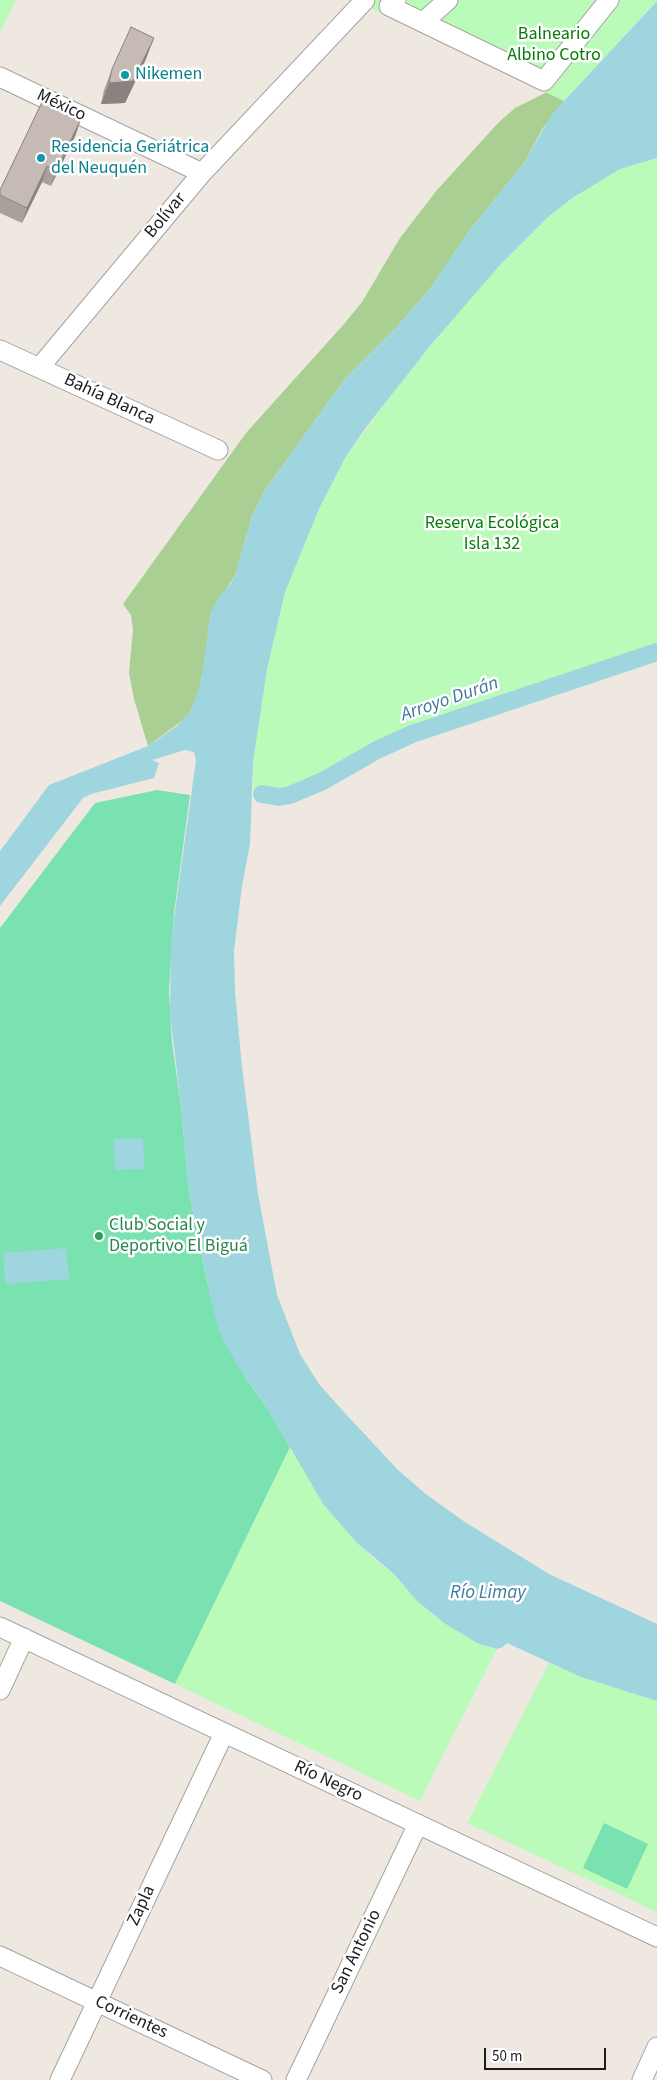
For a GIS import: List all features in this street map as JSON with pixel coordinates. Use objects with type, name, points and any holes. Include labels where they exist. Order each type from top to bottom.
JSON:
[{"type":"street","points":[[396,0],[389,6],[544,81],[609,0]]},
{"type":"street","points":[[423,22],[448,0]]},
{"type":"street","name":"Bolívar","points":[[39,368],[202,173],[360,1]]},
{"type":"street","name":"México","points":[[0,77],[202,173]]},
{"type":"street","name":"Bahía Blanca","points":[[0,350],[218,450]]},
{"type":"street","name":"Río Negro","points":[[0,1627],[657,1937]]},
{"type":"street","points":[[0,1690],[24,1638]]},
{"type":"street","name":"Zapla","points":[[60,2080],[224,1733]]},
{"type":"street","name":"San Antonio","points":[[296,2080],[418,1824]]},
{"type":"street","name":"Corrientes","points":[[0,1956],[262,2080]]},
{"type":"street","points":[[642,2080],[657,2048]]},
{"type":"green space","points":[[0,0],[16,0],[0,33]]},
{"type":"green space","name":"Balneario Albino Cotro","points":[[375,0],[657,0],[564,101],[368,7]]},
{"type":"green space","points":[[547,92],[564,101],[543,128],[524,163],[469,231],[432,286],[397,327],[345,379],[265,490],[252,516],[235,576],[211,612],[204,667],[197,698],[191,711],[183,720],[148,746],[134,699],[129,673],[133,630],[131,615],[123,604],[246,433],[362,302],[400,238],[437,190],[499,122],[515,108]]},
{"type":"green space","name":"Reserva Ecológica Isla 132","points":[[657,158],[657,652],[412,734],[377,750],[323,781],[290,795],[270,796],[253,791],[253,762],[259,715],[267,669],[285,592],[319,509],[345,458],[399,385],[468,301],[500,265],[548,217],[599,180],[620,169]]},
{"type":"green space","name":"Club Social y Deportivo El Biguá","points":[[157,790],[190,795],[174,913],[169,991],[172,1042],[181,1106],[189,1192],[208,1286],[246,1378],[268,1409],[290,1447],[175,1684],[0,1601],[0,928],[95,803]]},
{"type":"green space","points":[[290,1447],[323,1504],[367,1553],[394,1574],[417,1601],[444,1623],[477,1643],[497,1649],[420,1801],[175,1684]]},
{"type":"green space","points":[[549,1663],[581,1677],[657,1701],[657,1912],[467,1823]]},
{"type":"green space","points":[[604,1823],[648,1844],[627,1889],[583,1868]]},
{"type":"water","name":"Río Limay","points":[[657,1],[657,158],[620,169],[574,197],[548,217],[500,265],[430,346],[367,426],[345,458],[319,509],[285,592],[267,669],[253,762],[250,844],[242,886],[234,951],[235,992],[242,1067],[258,1194],[277,1295],[300,1354],[319,1384],[343,1411],[398,1470],[427,1495],[465,1522],[549,1574],[657,1624],[657,1701],[581,1677],[507,1643],[497,1649],[477,1643],[444,1623],[417,1601],[394,1574],[356,1542],[323,1504],[268,1409],[236,1363],[226,1345],[218,1328],[212,1305],[189,1192],[170,1013],[171,940],[196,760],[194,752],[185,750],[152,760],[159,763],[154,778],[91,794],[83,798],[0,906],[0,851],[49,785],[148,746],[177,726],[191,711],[201,682],[211,612],[219,596],[230,585],[235,576],[252,516],[265,490],[345,379],[397,327],[432,286],[469,231],[524,163],[552,114]]},
{"type":"water","points":[[143,1138],[144,1169],[115,1170],[114,1139]]},
{"type":"water","points":[[66,1248],[69,1279],[5,1284],[3,1253]]},
{"type":"building","points":[[131,27],[154,38],[133,81],[109,83],[112,69]]},
{"type":"building","name":"Residencia Geriátrica del Neuquén","points":[[43,100],[81,119],[56,171],[47,166],[27,208],[0,195],[0,190]]},
{"type":"waterway","name":"Arroyo Durán","points":[[262,794],[279,797],[290,795],[323,781],[377,750],[412,734],[657,652]]},
{"type":"place","name":"Nikemen","points":[[125,75]]},
{"type":"place","name":"Residencia Geriátrica del Neuquén","points":[[41,158]]},
{"type":"place","name":"Club Social y Deportivo El Biguá","points":[[99,1236]]}]
